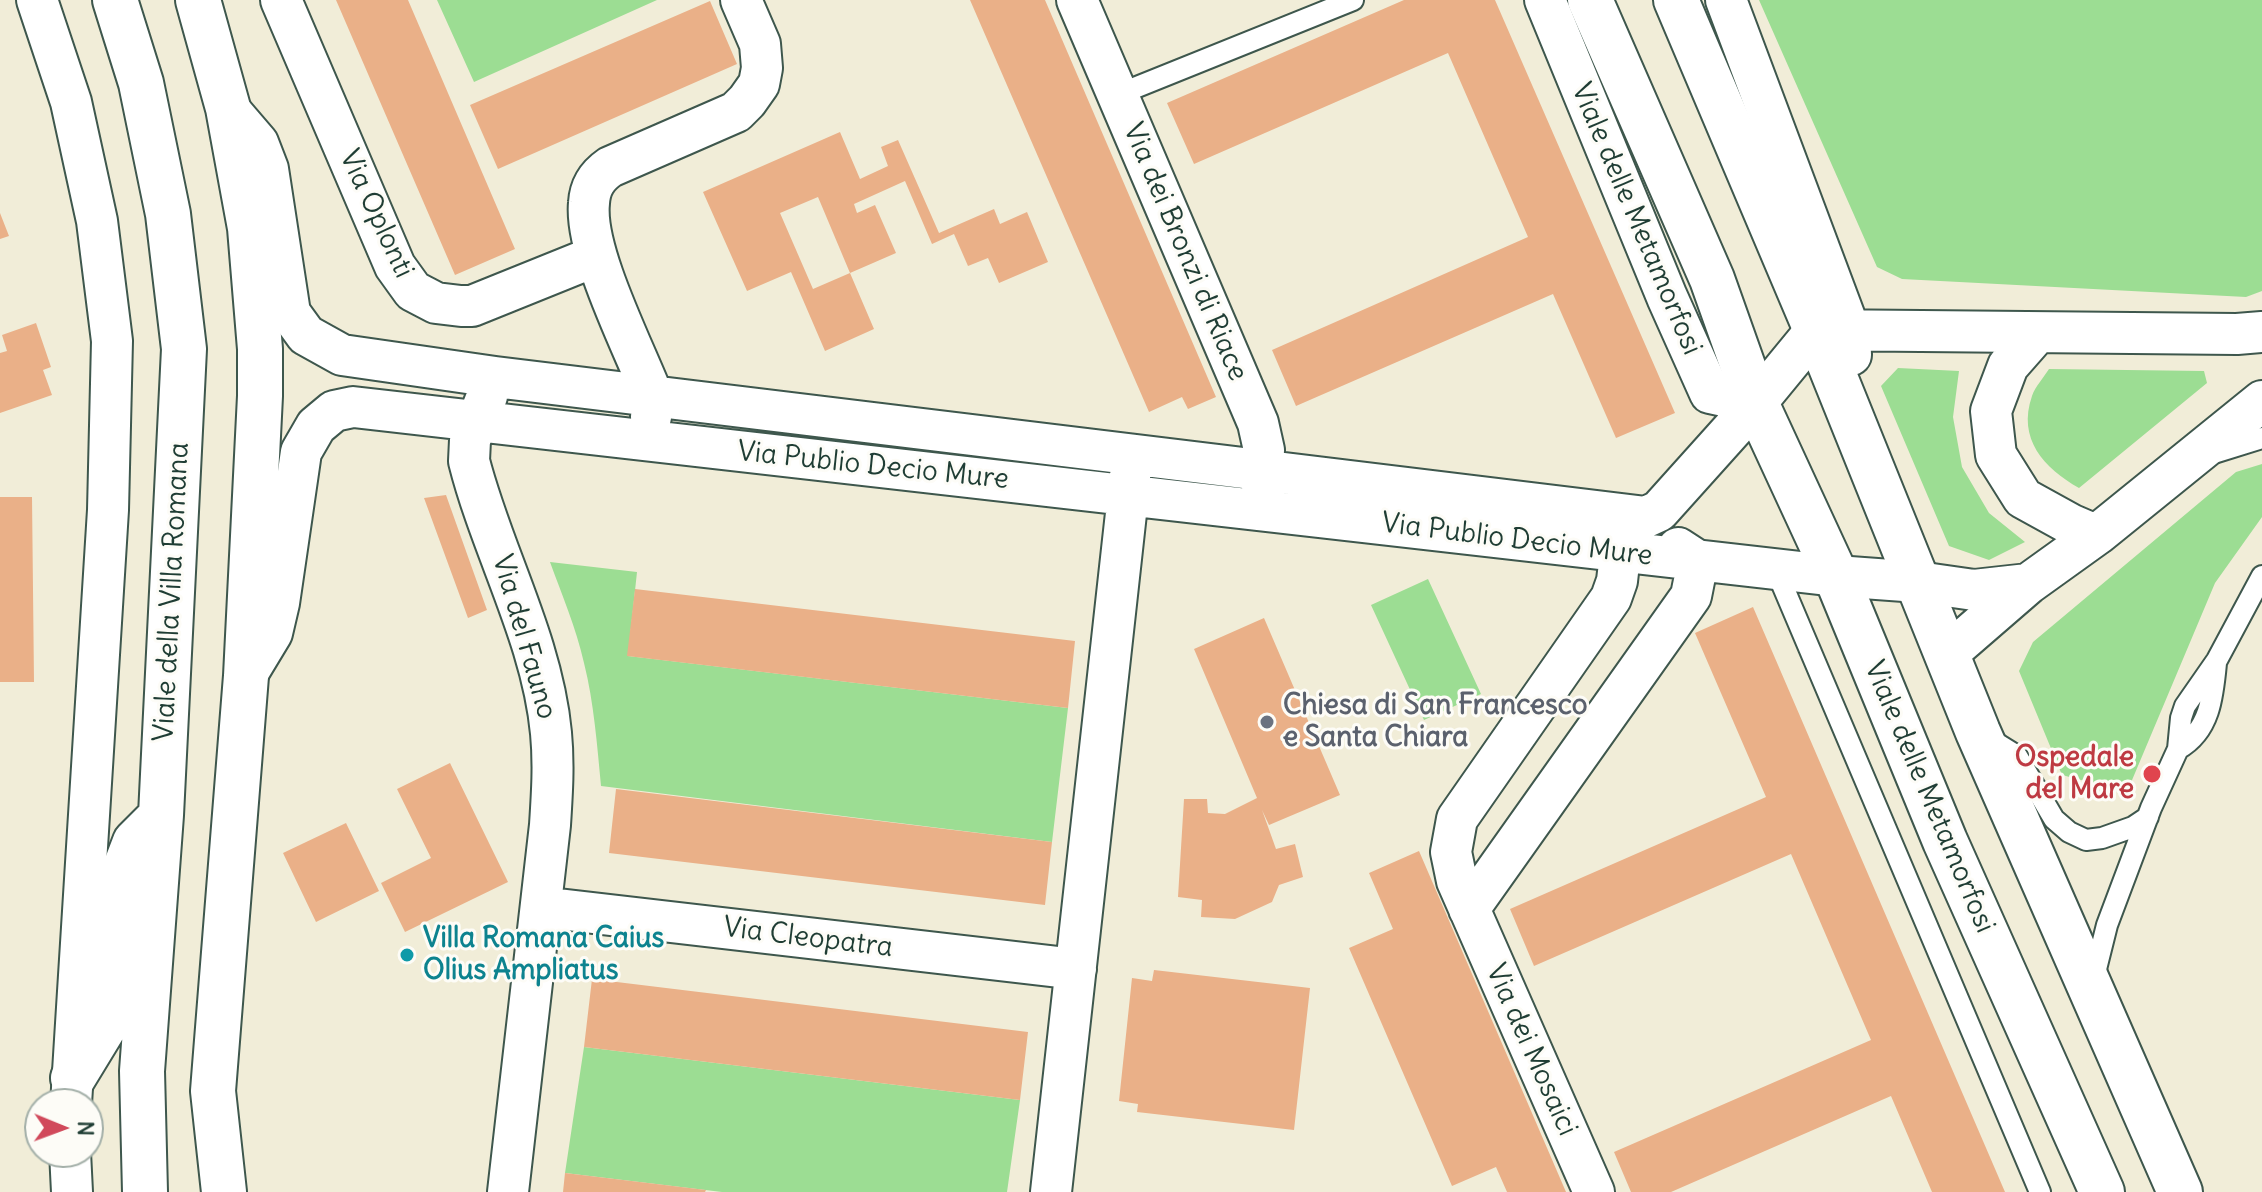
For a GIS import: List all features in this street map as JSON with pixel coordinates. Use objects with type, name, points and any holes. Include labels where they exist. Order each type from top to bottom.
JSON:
[{"type":"main road","name":"Viale della Villa Romana","points":[[115,0],[141,83],[168,214],[184,349],[161,815],[142,1071],[145,1192]]},
{"type":"main road","points":[[198,0],[228,108],[250,228],[260,349],[246,676],[213,1091],[224,1192]]},
{"type":"main road","name":"Viale delle Metamorfosi","points":[[1590,0],[1712,279],[1756,403],[1836,576],[1945,841],[2102,1192]]},
{"type":"main road","points":[[1676,0],[1833,330],[1853,423],[1946,655],[2180,1192]]},
{"type":"main road","points":[[74,1088],[112,1014],[125,868],[135,842],[161,815]]},
{"type":"street","points":[[37,0],[71,102],[97,221],[112,341],[108,510],[72,1088]]},
{"type":"street","name":"Via Oplonti","points":[[281,0],[395,266],[413,291],[436,303],[472,306],[596,256]]},
{"type":"street","points":[[649,440],[653,397],[596,256],[589,223],[589,202],[597,176],[627,158],[736,112],[759,84],[762,68],[760,44],[741,0]]},
{"type":"street","name":"Via dei Bronzi di Riace","points":[[1077,0],[1263,435],[1265,471],[1261,510]]},
{"type":"street","name":"Viale delle Metamorfosi","points":[[1545,0],[1667,297],[1710,393],[1756,403]]},
{"type":"street","points":[[1726,0],[1833,330],[2262,332]]},
{"type":"street","name":"Via Publio Decio Mure","points":[[228,108],[258,143],[268,169],[290,313],[306,335],[342,355],[653,397],[1265,471],[1623,533],[1698,561],[1974,590],[2028,584]]},
{"type":"street","name":"Via Publio Decio Mure","points":[[246,676],[272,633],[301,452],[316,426],[334,411],[353,407],[1261,510],[1623,533],[1659,511],[1756,403],[1833,330]]},
{"type":"street","points":[[2037,333],[2008,366],[1991,411],[1996,455],[2023,498],[2072,525],[2093,534],[2099,533]]},
{"type":"street","name":"Via del Fauno","points":[[495,377],[470,440],[469,461],[543,686],[551,731],[553,776],[508,1192]]},
{"type":"street","points":[[1946,655],[2028,584],[2194,459],[2262,401]]},
{"type":"street","points":[[1051,1192],[1133,455]]},
{"type":"street","name":"Via Publio Decio Mure","points":[[1672,495],[1666,513],[1671,540],[1680,551],[1698,561]]},
{"type":"street","name":"Via dei Mosaici","points":[[1594,1192],[1457,881],[1451,852],[1457,819],[1611,598],[1623,533]]},
{"type":"street","points":[[1469,909],[1691,596],[1698,561]]},
{"type":"street","name":"Via Cleopatra","points":[[541,907],[1076,969]]},
{"type":"street","points":[[71,1168],[72,1192]]},
{"type":"lane","points":[[1117,95],[1353,0]]},
{"type":"lane","points":[[2194,459],[2262,438]]},
{"type":"lane","points":[[1776,570],[2040,1192]]},
{"type":"lane","points":[[2091,989],[2107,925],[2178,749],[2185,706],[2217,660],[2262,576]]},
{"type":"lane","points":[[1978,732],[2017,756],[2054,819],[2069,832],[2086,840],[2102,838],[2133,827],[2148,817]]},
{"type":"green space","points":[[437,0],[657,0],[474,82]]},
{"type":"green space","points":[[1759,0],[2262,0],[2262,291],[2246,297],[1902,279],[1877,267]]},
{"type":"green space","points":[[1898,368],[1959,371],[1953,417],[1962,467],[1989,513],[2025,542],[1989,560],[1949,546],[1881,386]]},
{"type":"green space","points":[[2049,369],[2204,371],[2207,383],[2079,488],[2045,461],[2031,439],[2028,411],[2037,386]]},
{"type":"green space","points":[[2262,464],[2262,517],[2215,583],[2127,792],[2062,775],[2019,671],[2033,642],[2236,472]]},
{"type":"green space","points":[[550,562],[637,572],[628,656],[1068,708],[1052,842],[601,786],[587,678],[577,637]]},
{"type":"green space","points":[[1428,579],[1481,694],[1424,720],[1371,605]]},
{"type":"green space","points":[[584,1047],[1020,1100],[1007,1192],[722,1192],[565,1173]]},
{"type":"building","points":[[336,0],[408,0],[515,249],[455,275]]},
{"type":"building","points":[[970,0],[1045,0],[1216,397],[1188,409],[1182,397],[1149,412]]},
{"type":"building","points":[[1404,0],[1495,0],[1675,413],[1616,438],[1553,294],[1296,406],[1272,350],[1528,237],[1448,53],[1194,164],[1167,103]]},
{"type":"building","points":[[710,1],[737,64],[498,169],[470,105]]},
{"type":"building","points":[[840,132],[860,179],[888,166],[881,147],[898,140],[939,233],[994,209],[1000,224],[1027,212],[1048,262],[999,283],[988,258],[968,266],[954,234],[932,244],[905,181],[854,204],[857,213],[875,205],[896,253],[850,273],[874,329],[825,351],[791,272],[747,291],[703,192]],"holes":[[[818,197],[850,273],[813,289],[780,213]]]},
{"type":"building","points":[[0,213],[9,236],[0,239]]},
{"type":"building","points":[[36,323],[51,367],[43,370],[52,395],[0,413],[0,353],[7,351],[2,335]]},
{"type":"building","points":[[446,495],[487,610],[468,618],[424,498]]},
{"type":"building","points":[[0,497],[32,497],[34,682],[0,682]]},
{"type":"building","points":[[635,589],[1075,641],[1068,708],[627,656]]},
{"type":"building","points":[[1753,607],[2005,1192],[1932,1192],[1891,1096],[1671,1192],[1631,1192],[1614,1152],[1871,1040],[1791,854],[1534,966],[1510,909],[1766,797],[1695,633]]},
{"type":"building","points":[[1264,618],[1340,795],[1269,825],[1262,810],[1276,849],[1295,844],[1303,877],[1279,885],[1272,902],[1235,919],[1201,917],[1202,900],[1178,897],[1184,799],[1207,799],[1208,813],[1225,814],[1257,798],[1194,649]]},
{"type":"building","points":[[450,763],[508,882],[405,932],[381,883],[431,858],[397,789]]},
{"type":"building","points":[[616,789],[1052,842],[1045,905],[609,853]]},
{"type":"building","points":[[346,823],[379,891],[316,922],[283,853]]},
{"type":"building","points":[[1419,851],[1566,1192],[1507,1192],[1496,1167],[1452,1186],[1349,948],[1393,929],[1369,873]]},
{"type":"building","points":[[1154,970],[1310,988],[1294,1130],[1137,1112],[1138,1104],[1119,1101],[1132,978],[1152,981]]},
{"type":"building","points":[[592,979],[1028,1032],[1020,1100],[584,1047]]},
{"type":"building","points":[[565,1173],[706,1190],[563,1192]]},
{"type":"place","name":"Chiesa di San Francesco e Santa Chiara","points":[[1267,722]]},
{"type":"place","name":"Ospedale del Mare","points":[[2152,774]]},
{"type":"place","name":"Villa Romana Caius Olius Ampliatus","points":[[407,955]]}]
